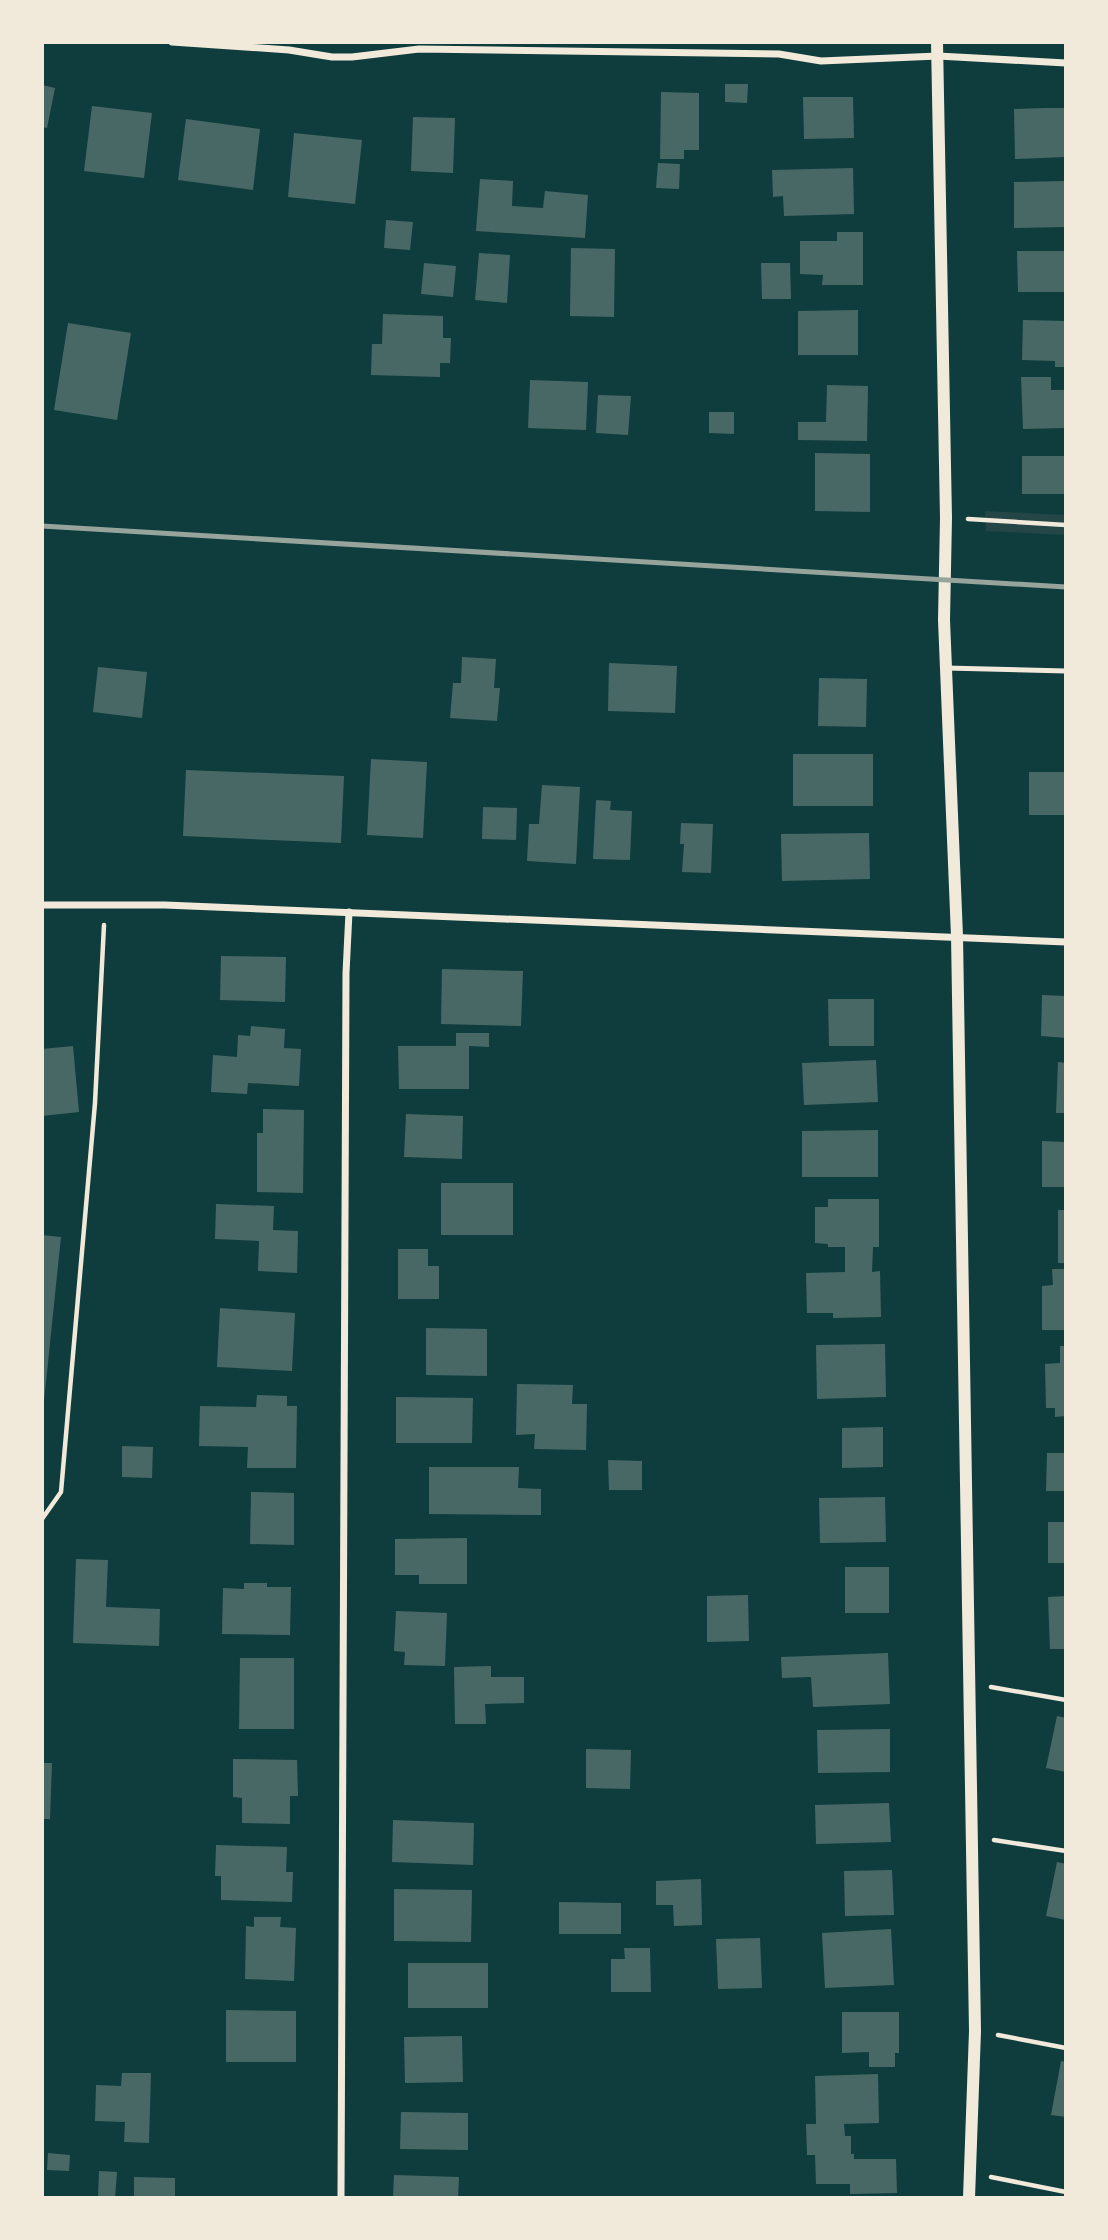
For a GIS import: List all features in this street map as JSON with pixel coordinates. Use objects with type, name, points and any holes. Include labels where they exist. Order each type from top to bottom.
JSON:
[{"type":"street","points":[[172,42],[289,50],[332,57],[419,49],[779,54],[821,61],[938,56],[1066,63]]},
{"type":"street","points":[[937,42],[946,518],[944,621],[957,936],[975,2031],[969,2198]]},
{"type":"street","points":[[42,905],[105,904],[349,912],[1066,942]]},
{"type":"street","points":[[341,2198],[346,1001],[349,912]]},
{"type":"lane","points":[[946,668],[1066,671]]},
{"type":"path","points":[[946,518],[1066,525]]},
{"type":"path","points":[[42,1519],[61,1492],[95,1103],[105,904]]},
{"type":"path","points":[[968,1683],[1066,1700]]},
{"type":"path","points":[[972,1836],[1066,1852]]},
{"type":"path","points":[[975,2031],[1066,2048]]},
{"type":"path","points":[[971,2173],[1066,2192]]},
{"type":"shaded area","points":[[985,511],[1066,515],[1066,535],[986,531]]},
{"type":"building","points":[[725,84],[748,84],[747,103],[725,102]]},
{"type":"building","points":[[42,85],[55,88],[47,128],[42,127]]},
{"type":"building","points":[[661,92],[699,93],[699,150],[684,150],[684,159],[660,159]]},
{"type":"building","points":[[803,97],[853,97],[854,138],[804,139]]},
{"type":"building","points":[[92,106],[152,113],[144,178],[84,171]]},
{"type":"building","points":[[1066,108],[1066,157],[1015,159],[1014,109]]},
{"type":"building","points":[[413,117],[455,118],[453,173],[411,171]]},
{"type":"building","points":[[186,119],[260,129],[253,190],[178,180]]},
{"type":"building","points":[[294,133],[362,140],[355,204],[288,197]]},
{"type":"building","points":[[658,163],[680,164],[679,189],[656,188]]},
{"type":"building","points":[[853,168],[854,214],[784,216],[783,196],[773,197],[772,170]]},
{"type":"building","points":[[480,179],[513,181],[512,206],[543,208],[545,191],[588,195],[585,238],[476,231]]},
{"type":"building","points":[[1066,181],[1066,227],[1014,228],[1014,182]]},
{"type":"building","points":[[386,220],[413,222],[410,250],[384,248]]},
{"type":"building","points":[[837,232],[863,232],[863,285],[822,285],[823,275],[800,274],[800,241],[837,241]]},
{"type":"building","points":[[571,248],[615,249],[614,317],[570,316]]},
{"type":"building","points":[[1017,251],[1066,251],[1066,292],[1018,292]]},
{"type":"building","points":[[479,253],[510,255],[507,303],[475,300]]},
{"type":"building","points":[[424,263],[456,266],[453,297],[421,294]]},
{"type":"building","points":[[761,263],[790,263],[791,299],[762,299]]},
{"type":"building","points":[[858,310],[858,355],[798,355],[798,311]]},
{"type":"building","points":[[383,314],[443,316],[443,338],[451,338],[450,363],[440,363],[440,377],[371,375],[372,344],[382,344]]},
{"type":"building","points":[[1023,320],[1066,321],[1066,367],[1055,367],[1055,361],[1022,360]]},
{"type":"building","points":[[68,323],[131,333],[117,420],[54,410]]},
{"type":"building","points":[[1021,377],[1051,377],[1051,390],[1066,390],[1066,428],[1023,429]]},
{"type":"building","points":[[530,380],[588,382],[586,430],[528,428]]},
{"type":"building","points":[[827,385],[868,386],[867,441],[798,440],[798,422],[826,422]]},
{"type":"building","points":[[598,395],[631,396],[628,435],[596,433]]},
{"type":"building","points":[[709,412],[734,412],[734,434],[709,433]]},
{"type":"building","points":[[815,453],[870,454],[870,512],[815,511]]},
{"type":"building","points":[[1022,456],[1066,456],[1066,494],[1022,494]]},
{"type":"building","points":[[462,657],[496,659],[494,688],[500,688],[497,721],[450,718],[453,683],[461,683]]},
{"type":"building","points":[[609,663],[677,666],[675,713],[608,711]]},
{"type":"building","points":[[98,667],[147,672],[142,718],[93,712]]},
{"type":"building","points":[[819,678],[867,679],[866,727],[818,726]]},
{"type":"building","points":[[793,754],[873,754],[873,806],[793,806]]},
{"type":"building","points":[[371,759],[427,762],[423,838],[367,835]]},
{"type":"building","points":[[186,770],[344,776],[341,843],[183,836]]},
{"type":"building","points":[[1029,772],[1066,772],[1066,815],[1029,815]]},
{"type":"building","points":[[542,785],[580,787],[576,864],[527,861],[529,824],[539,824]]},
{"type":"building","points":[[596,800],[611,801],[610,810],[632,811],[630,860],[593,859]]},
{"type":"building","points":[[483,807],[517,808],[516,840],[482,839]]},
{"type":"building","points":[[681,823],[713,824],[711,873],[682,872],[684,844],[680,844]]},
{"type":"building","points":[[869,833],[870,879],[782,881],[781,834]]},
{"type":"building","points":[[221,956],[286,957],[285,1002],[220,1000]]},
{"type":"building","points":[[442,969],[523,971],[521,1026],[441,1024]]},
{"type":"building","points":[[1042,995],[1066,996],[1066,1038],[1041,1036]]},
{"type":"building","points":[[828,999],[874,999],[874,1046],[829,1046]]},
{"type":"building","points":[[251,1026],[285,1029],[284,1048],[301,1049],[299,1086],[248,1083],[247,1094],[211,1092],[213,1055],[237,1057],[238,1035],[250,1036]]},
{"type":"building","points":[[456,1033],[489,1033],[489,1047],[469,1046],[469,1089],[399,1089],[398,1046],[456,1046]]},
{"type":"building","points":[[73,1046],[79,1112],[42,1116],[42,1049]]},
{"type":"building","points":[[876,1060],[878,1102],[804,1105],[802,1063]]},
{"type":"building","points":[[1058,1062],[1066,1063],[1066,1113],[1056,1113]]},
{"type":"building","points":[[263,1109],[304,1110],[303,1193],[257,1192],[257,1133],[263,1133]]},
{"type":"building","points":[[406,1114],[463,1116],[462,1159],[404,1157]]},
{"type":"building","points":[[878,1130],[878,1177],[802,1177],[802,1131]]},
{"type":"building","points":[[1042,1141],[1066,1142],[1066,1187],[1042,1187]]},
{"type":"building","points":[[441,1183],[513,1183],[513,1235],[441,1235]]},
{"type":"building","points":[[828,1199],[879,1199],[879,1247],[873,1247],[872,1272],[880,1271],[881,1317],[833,1318],[833,1313],[807,1313],[806,1273],[845,1272],[845,1247],[828,1247],[828,1244],[815,1243],[815,1207],[828,1207]]},
{"type":"building","points":[[216,1204],[274,1206],[273,1230],[298,1231],[297,1273],[258,1271],[259,1241],[215,1239]]},
{"type":"building","points":[[1058,1210],[1066,1210],[1066,1263],[1058,1263]]},
{"type":"building","points":[[42,1235],[61,1237],[44,1401],[42,1401]]},
{"type":"building","points":[[398,1249],[428,1249],[428,1266],[439,1266],[439,1299],[398,1299]]},
{"type":"building","points":[[1052,1269],[1066,1269],[1066,1330],[1042,1330],[1042,1286],[1053,1285]]},
{"type":"building","points":[[220,1308],[295,1313],[292,1371],[217,1367]]},
{"type":"building","points":[[426,1328],[487,1329],[487,1376],[426,1375]]},
{"type":"building","points":[[885,1344],[886,1397],[817,1399],[816,1345]]},
{"type":"building","points":[[1060,1346],[1066,1346],[1066,1416],[1055,1417],[1055,1408],[1046,1408],[1045,1364],[1060,1363]]},
{"type":"building","points":[[517,1384],[573,1385],[572,1404],[587,1404],[586,1450],[534,1449],[535,1434],[516,1435]]},
{"type":"building","points":[[257,1395],[287,1396],[287,1406],[297,1406],[296,1468],[247,1468],[248,1447],[199,1446],[200,1406],[256,1407]]},
{"type":"building","points":[[396,1397],[473,1398],[472,1443],[396,1443]]},
{"type":"building","points":[[883,1427],[883,1467],[842,1468],[842,1428]]},
{"type":"building","points":[[122,1446],[153,1447],[152,1478],[122,1477]]},
{"type":"building","points":[[1047,1453],[1066,1453],[1066,1491],[1046,1491]]},
{"type":"building","points":[[608,1460],[642,1461],[642,1490],[609,1490]]},
{"type":"building","points":[[429,1467],[519,1467],[518,1488],[541,1489],[541,1515],[429,1514]]},
{"type":"building","points":[[251,1492],[294,1493],[294,1545],[250,1544]]},
{"type":"building","points":[[885,1497],[886,1542],[820,1543],[819,1498]]},
{"type":"building","points":[[1048,1522],[1066,1522],[1066,1563],[1048,1563]]},
{"type":"building","points":[[467,1538],[467,1584],[419,1584],[419,1575],[395,1575],[395,1539]]},
{"type":"building","points":[[76,1559],[108,1560],[106,1607],[160,1609],[159,1646],[73,1643]]},
{"type":"building","points":[[845,1567],[889,1567],[889,1613],[845,1613]]},
{"type":"building","points":[[244,1583],[291,1587],[290,1635],[222,1634],[223,1588],[244,1589]]},
{"type":"building","points":[[748,1595],[749,1641],[707,1642],[707,1596]]},
{"type":"building","points":[[1066,1596],[1066,1649],[1050,1649],[1048,1597]]},
{"type":"building","points":[[396,1611],[447,1613],[445,1666],[404,1665],[405,1652],[394,1651]]},
{"type":"building","points":[[888,1653],[890,1704],[813,1707],[811,1677],[782,1678],[781,1657]]},
{"type":"building","points":[[240,1658],[294,1658],[294,1729],[239,1729]]},
{"type":"building","points":[[491,1666],[491,1677],[524,1677],[524,1703],[485,1704],[486,1724],[455,1724],[454,1667]]},
{"type":"building","points":[[1057,1716],[1066,1718],[1066,1772],[1046,1768]]},
{"type":"building","points":[[890,1729],[890,1772],[818,1773],[817,1730]]},
{"type":"building","points":[[586,1749],[631,1750],[630,1789],[586,1788]]},
{"type":"building","points":[[233,1759],[297,1760],[298,1796],[290,1796],[290,1824],[242,1823],[242,1798],[233,1797]]},
{"type":"building","points":[[42,1763],[52,1763],[50,1819],[42,1819]]},
{"type":"building","points":[[889,1803],[891,1842],[816,1844],[815,1805]]},
{"type":"building","points":[[393,1820],[474,1823],[473,1865],[392,1862]]},
{"type":"building","points":[[216,1845],[287,1847],[286,1872],[293,1872],[292,1902],[221,1900],[221,1876],[215,1876]]},
{"type":"building","points":[[1057,1862],[1066,1864],[1066,1920],[1046,1916]]},
{"type":"building","points":[[892,1870],[894,1915],[845,1916],[844,1871]]},
{"type":"building","points":[[701,1879],[702,1925],[674,1926],[673,1905],[656,1905],[656,1881]]},
{"type":"building","points":[[394,1889],[472,1890],[471,1942],[394,1941]]},
{"type":"building","points":[[559,1902],[621,1903],[621,1934],[559,1934]]},
{"type":"building","points":[[254,1917],[281,1917],[280,1927],[296,1928],[294,1981],[245,1979],[246,1926],[254,1927]]},
{"type":"building","points":[[891,1929],[894,1985],[825,1988],[822,1933]]},
{"type":"building","points":[[760,1938],[762,1988],[718,1989],[716,1939]]},
{"type":"building","points":[[624,1948],[650,1948],[651,1992],[611,1992],[611,1959],[625,1959]]},
{"type":"building","points":[[408,1963],[488,1963],[488,2008],[408,2008]]},
{"type":"building","points":[[226,2010],[296,2011],[296,2062],[226,2062]]},
{"type":"building","points":[[842,2012],[899,2012],[899,2053],[895,2053],[895,2067],[869,2067],[869,2052],[842,2053]]},
{"type":"building","points":[[462,2036],[463,2082],[405,2083],[404,2037]]},
{"type":"building","points":[[1061,2061],[1066,2062],[1066,2117],[1051,2115]]},
{"type":"building","points":[[122,2073],[151,2073],[149,2143],[124,2142],[125,2122],[95,2121],[96,2085],[121,2086]]},
{"type":"building","points":[[878,2074],[879,2123],[844,2124],[845,2136],[851,2136],[851,2154],[854,2154],[854,2159],[896,2159],[897,2193],[850,2194],[850,2184],[816,2184],[815,2155],[807,2155],[806,2124],[816,2124],[815,2076]]},
{"type":"building","points":[[401,2112],[468,2113],[468,2150],[400,2149]]},
{"type":"building","points":[[48,2153],[70,2155],[69,2171],[47,2170]]},
{"type":"building","points":[[99,2171],[117,2172],[115,2198],[98,2198]]},
{"type":"building","points":[[394,2175],[459,2177],[458,2198],[393,2198]]},
{"type":"building","points":[[134,2177],[175,2178],[175,2198],[134,2198]]},
{"type":"railway","points":[[42,526],[1066,587]]}]
